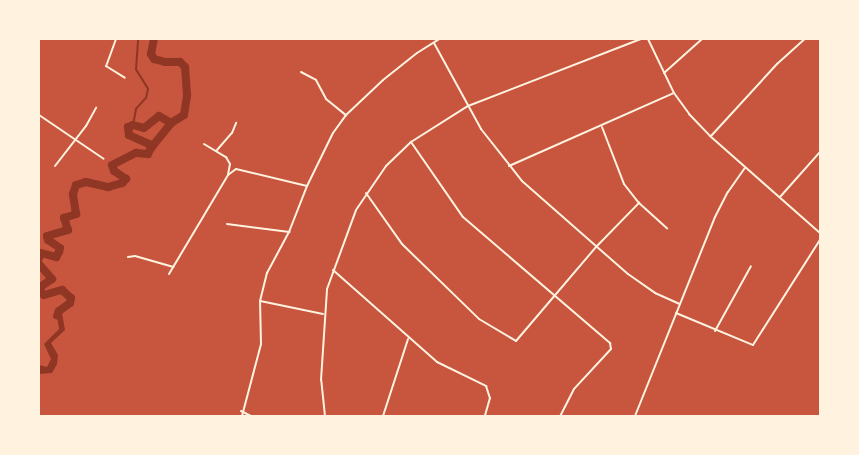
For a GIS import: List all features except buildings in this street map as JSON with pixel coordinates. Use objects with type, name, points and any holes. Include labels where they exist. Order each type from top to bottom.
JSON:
[{"type":"street","points":[[117,39],[106,66],[124,78]]},
{"type":"street","points":[[242,416],[261,344],[260,301],[267,273],[289,232],[307,186],[333,133],[346,115],[408,60],[439,39]]},
{"type":"street","points":[[325,416],[321,380],[323,314],[327,289],[366,193],[386,166],[411,142],[468,106],[641,39]]},
{"type":"street","points":[[648,39],[674,93],[710,136],[820,233]]},
{"type":"street","points":[[664,73],[702,39]]},
{"type":"street","points":[[710,136],[777,63],[805,39]]},
{"type":"street","points":[[434,43],[468,106],[508,167],[596,247],[655,293],[680,304]]},
{"type":"street","points":[[301,72],[316,80],[326,99],[346,115]]},
{"type":"street","points":[[508,167],[674,93]]},
{"type":"street","points":[[55,166],[75,141],[96,108]]},
{"type":"street","points":[[39,116],[104,159]]},
{"type":"street","points":[[217,150],[232,133],[236,123]]},
{"type":"street","points":[[601,126],[624,184],[639,202],[667,228]]},
{"type":"street","points":[[411,142],[463,217],[612,346],[574,389],[560,416]]},
{"type":"street","points":[[169,274],[228,175],[230,164],[226,157],[204,144]]},
{"type":"street","points":[[780,198],[820,152]]},
{"type":"street","points":[[635,416],[715,217],[745,168]]},
{"type":"street","points":[[228,175],[236,170],[307,186]]},
{"type":"street","points":[[366,193],[402,244],[479,319],[516,341],[596,247],[639,202]]},
{"type":"street","points":[[227,224],[289,232]]},
{"type":"street","points":[[676,313],[750,345],[755,344],[820,240]]},
{"type":"street","points":[[128,257],[135,256],[173,267]]},
{"type":"street","points":[[715,331],[720,317],[751,266]]},
{"type":"street","points":[[333,270],[408,339],[437,362],[486,386],[490,398],[485,416]]},
{"type":"street","points":[[260,301],[323,314]]},
{"type":"street","points":[[383,416],[408,339]]},
{"type":"street","points":[[242,411],[251,416]]},
{"type":"shaded area","points":[[56,309],[65,311],[62,313],[65,330],[51,343],[58,355],[57,364],[52,373],[39,374],[39,365],[47,367],[51,359],[44,344],[59,329]]},
{"type":"waterway","points":[[39,258],[41,253],[56,257],[59,252],[60,248],[48,240],[47,236],[68,230],[64,218],[76,214],[73,194],[76,185],[86,182],[108,187],[122,183],[126,179],[114,171],[112,165],[136,153],[148,154],[151,148],[149,144],[129,135],[128,127],[133,125],[144,128],[159,116],[171,123],[184,115],[187,95],[185,67],[180,62],[154,59],[151,54],[154,39]]},
{"type":"waterway","points":[[133,125],[136,109],[146,98],[148,89],[136,70],[138,40]]},
{"type":"waterway","points":[[151,148],[171,123]]},
{"type":"waterway","points":[[39,264],[52,279],[40,287],[41,292],[44,295],[62,290],[71,298],[70,303],[59,311],[57,316]]}]
